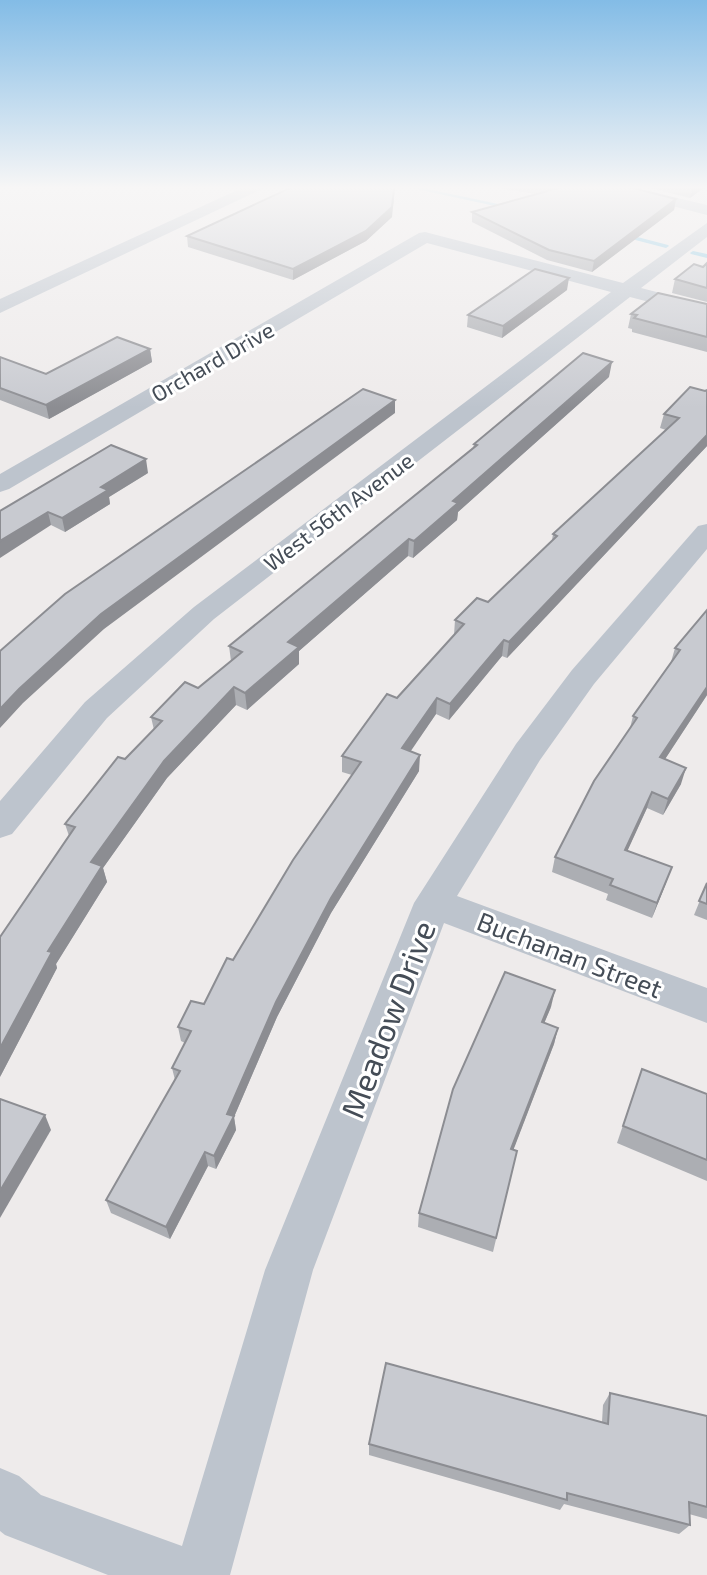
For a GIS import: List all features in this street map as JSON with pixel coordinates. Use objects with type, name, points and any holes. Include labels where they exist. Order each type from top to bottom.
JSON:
[{"type":"street","points":[[0,307],[100,260]]},
{"type":"street","name":"Orchard Drive","points":[[0,484],[385,260]]},
{"type":"street","name":"Orchard Drive","points":[[516,260],[627,289]]},
{"type":"street","name":"West 56th Avenue","points":[[0,825],[96,710],[204,613],[664,260]]},
{"type":"street","points":[[627,289],[707,311]]},
{"type":"street","name":"Meadow Drive","points":[[202,1575],[289,1270],[433,903],[537,739],[583,677],[707,532]]},
{"type":"street","name":"Buchanan Street","points":[[433,903],[707,1006]]},
{"type":"street","points":[[0,1495],[24,1516],[184,1575]]},
{"type":"building","points":[[266,260],[309,260],[293,269]]},
{"type":"building","points":[[707,263],[707,288],[675,279],[694,264],[703,267]]},
{"type":"building","points":[[535,269],[569,278],[503,326],[468,315]]},
{"type":"building","points":[[658,293],[707,304],[707,337],[634,318],[637,315],[631,314]]},
{"type":"building","points":[[117,337],[150,349],[46,405],[0,388],[0,357],[46,374]]},
{"type":"building","points":[[583,353],[612,362],[453,501],[458,503],[414,541],[409,539],[288,642],[299,647],[245,693],[234,687],[164,761],[91,862],[102,866],[48,951],[52,952],[0,1048],[0,937],[75,827],[65,824],[118,757],[125,759],[162,721],[151,717],[185,682],[198,688],[242,652],[229,646],[477,445],[474,444]]},
{"type":"building","points":[[690,387],[707,390],[707,435],[509,642],[504,640],[450,704],[437,698],[402,748],[420,755],[331,898],[276,1002],[227,1114],[234,1116],[214,1156],[205,1152],[166,1227],[106,1200],[180,1071],[172,1068],[191,1031],[178,1027],[191,1001],[204,1004],[227,958],[233,960],[293,860],[361,762],[342,756],[387,694],[397,698],[464,624],[455,620],[477,598],[488,602],[557,536],[553,534],[679,418],[664,414]]},
{"type":"building","points":[[363,389],[395,400],[101,614],[0,709],[0,651],[65,594]]},
{"type":"building","points":[[111,445],[146,459],[101,487],[108,490],[62,518],[48,512],[0,541],[0,511]]},
{"type":"building","points":[[707,610],[707,687],[660,757],[686,768],[668,799],[652,792],[625,850],[672,867],[657,903],[610,885],[613,879],[555,857],[594,781],[637,718],[633,716],[680,650],[675,648]]},
{"type":"building","points":[[707,883],[707,904],[699,901]]},
{"type":"building","points":[[505,972],[555,990],[542,1022],[558,1028],[511,1149],[517,1151],[496,1238],[419,1213],[453,1089]]},
{"type":"building","points":[[642,1069],[707,1094],[707,1160],[623,1126]]},
{"type":"building","points":[[0,1099],[45,1115],[0,1191]]},
{"type":"building","points":[[386,1363],[608,1424],[610,1393],[707,1416],[707,1507],[689,1502],[690,1525],[567,1493],[567,1500],[369,1444]]}]
